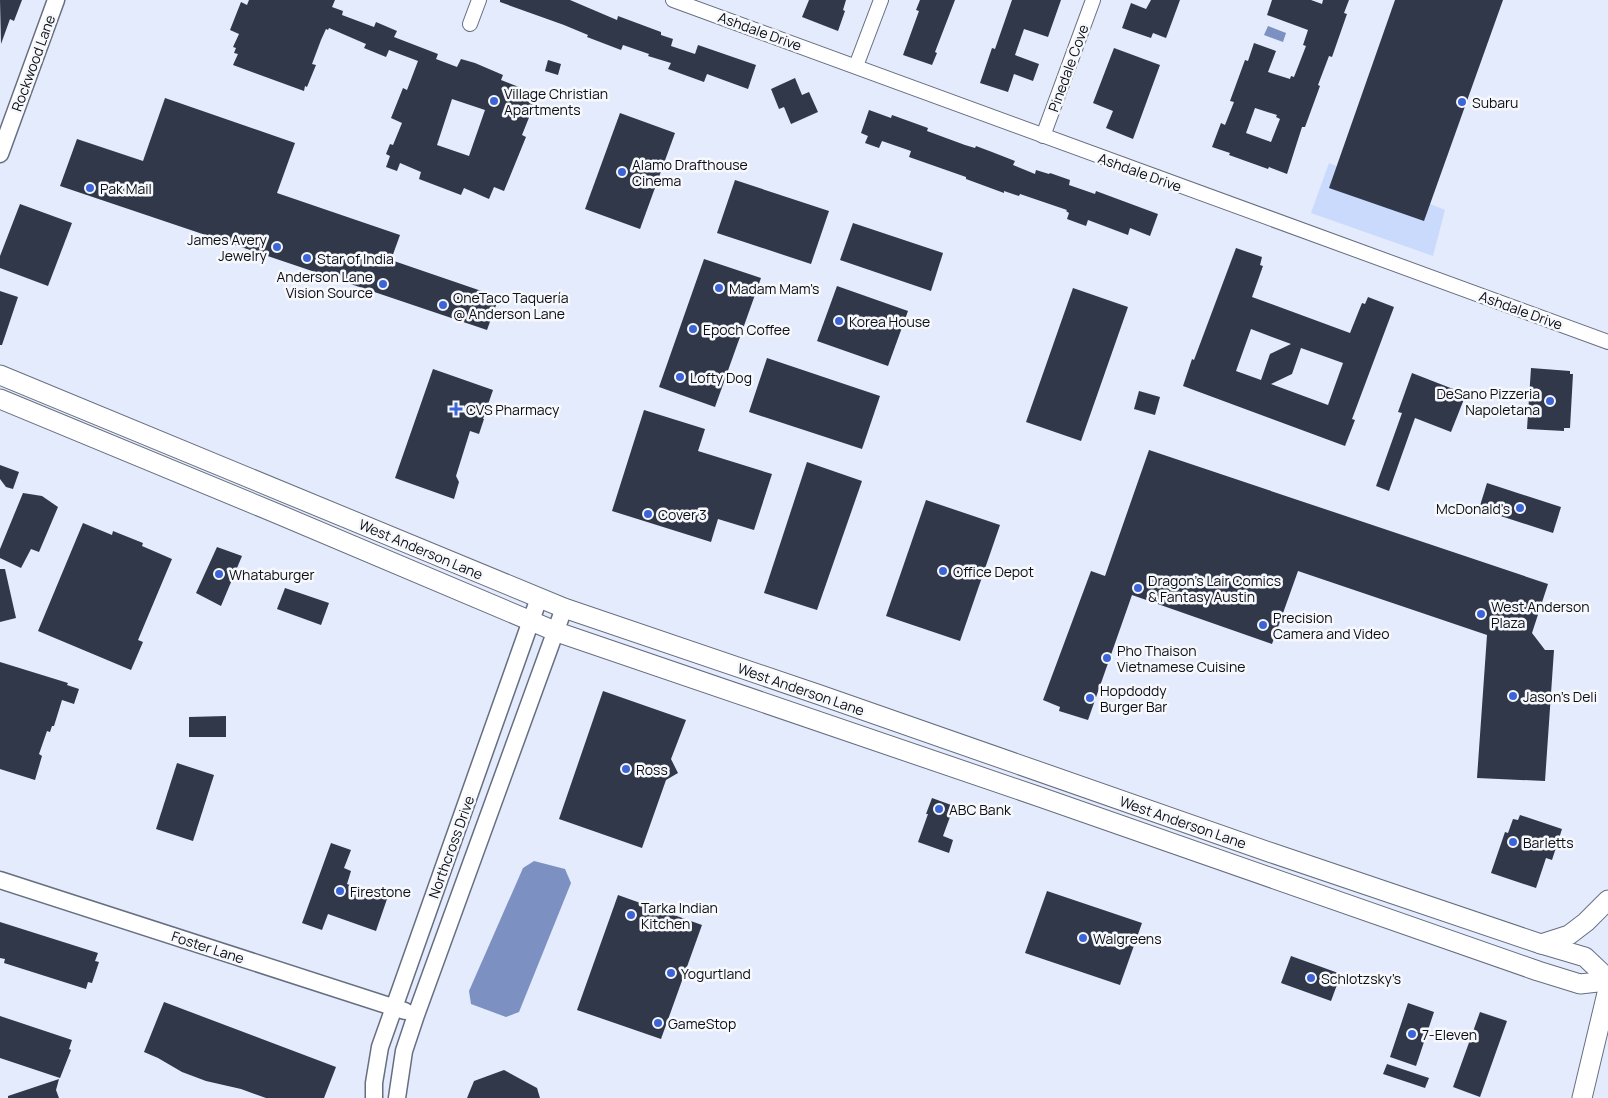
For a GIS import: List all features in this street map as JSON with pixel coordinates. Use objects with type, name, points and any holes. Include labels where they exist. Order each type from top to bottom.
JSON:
[{"type":"main road","name":"West Anderson Lane","points":[[0,375],[564,608],[1255,847],[1586,958],[1608,980]]},
{"type":"main road","name":"West Anderson Lane","points":[[0,400],[211,486],[556,632],[1572,982],[1580,984],[1608,980]]},
{"type":"main road","points":[[211,486],[217,465]]},
{"type":"main road","points":[[704,682],[731,680],[802,704],[820,695]]},
{"type":"main road","points":[[906,751],[912,728]]},
{"type":"main road","points":[[1238,866],[1255,847]]},
{"type":"main road","points":[[1255,847],[1258,873]]},
{"type":"main road","points":[[1541,944],[1569,935],[1586,922],[1608,900]]},
{"type":"main road","points":[[1582,1098],[1608,989]]},
{"type":"street","name":"Rockwood Lane","points":[[0,154],[56,0]]},
{"type":"street","points":[[470,24],[479,0]]},
{"type":"street","name":"Ashdale Drive","points":[[673,0],[1608,342]]},
{"type":"street","points":[[856,66],[881,0]]},
{"type":"street","name":"Pinedale Cove","points":[[1042,136],[1093,0]]},
{"type":"street","name":"Northcross Drive","points":[[374,1098],[374,1083],[380,1047],[539,598]]},
{"type":"street","name":"Northcross Drive","points":[[397,1098],[404,1051],[416,1015],[564,608]]},
{"type":"street","points":[[461,822],[485,827]]},
{"type":"street","name":"Foster Lane","points":[[0,880],[416,1015]]},
{"type":"shaded area","points":[[1268,26],[1286,33],[1283,42],[1264,35]]},
{"type":"shaded area","points":[[1329,163],[1445,210],[1433,256],[1311,213]]},
{"type":"shaded area","points":[[534,861],[565,869],[571,883],[519,1012],[506,1017],[471,1004],[469,991],[523,868]]},
{"type":"building","points":[[0,0],[22,0],[14,21],[10,19],[1,44]]},
{"type":"building","name":"Village Christian Apartments","points":[[249,0],[335,0],[332,7],[343,11],[342,15],[374,27],[376,22],[397,31],[394,37],[438,54],[436,59],[457,67],[461,59],[475,63],[503,75],[501,80],[534,93],[530,103],[534,105],[522,135],[526,137],[504,191],[494,187],[489,199],[464,188],[461,195],[419,179],[421,172],[400,163],[397,171],[386,167],[390,156],[386,154],[390,144],[393,145],[402,123],[391,118],[403,88],[407,90],[418,61],[389,50],[386,57],[364,48],[366,44],[329,28],[328,30],[326,29],[321,40],[312,64],[316,65],[304,91],[233,65],[238,54],[234,53],[236,48],[233,47],[239,34],[230,30],[241,2],[247,5]],"holes":[[[452,99],[485,110],[469,156],[437,145]]]},
{"type":"building","points":[[500,0],[570,0],[617,20],[618,16],[661,32],[661,35],[673,39],[671,46],[695,54],[698,45],[756,65],[748,89],[707,74],[704,82],[668,69],[671,63],[648,56],[649,54],[623,45],[621,50],[587,37],[588,35],[564,25],[500,2]]},
{"type":"building","points":[[809,0],[846,0],[843,10],[845,11],[838,31],[802,17]]},
{"type":"building","points":[[920,0],[955,0],[935,52],[937,53],[932,65],[903,55],[919,11],[916,10]]},
{"type":"building","points":[[1012,0],[1061,0],[1048,37],[1024,29],[1015,55],[1039,64],[1033,81],[1014,74],[1008,92],[980,83],[992,48],[995,49]]},
{"type":"building","points":[[1151,0],[1180,0],[1166,38],[1153,33],[1151,38],[1122,28],[1131,3],[1146,9]]},
{"type":"building","points":[[1272,0],[1311,0],[1322,4],[1323,0],[1349,0],[1344,13],[1347,14],[1332,57],[1329,56],[1305,127],[1302,127],[1287,174],[1229,155],[1230,153],[1212,147],[1221,123],[1225,125],[1234,102],[1230,101],[1245,60],[1248,61],[1254,43],[1276,51],[1268,72],[1290,79],[1291,76],[1294,77],[1306,46],[1303,45],[1308,30],[1267,15]],"holes":[[[1255,108],[1277,115],[1276,117],[1280,119],[1271,142],[1246,133]]]},
{"type":"building","points":[[1395,0],[1503,0],[1424,221],[1329,188]]},
{"type":"building","points":[[1114,48],[1160,65],[1133,139],[1106,128],[1113,111],[1093,103]]},
{"type":"building","points":[[548,60],[561,64],[558,75],[545,71]]},
{"type":"building","points":[[795,78],[802,95],[809,92],[818,112],[791,124],[784,107],[779,109],[771,89]]},
{"type":"building","points":[[165,98],[295,143],[277,193],[400,235],[391,260],[499,297],[487,330],[60,186],[77,139],[143,161]]},
{"type":"building","points":[[869,110],[891,118],[892,115],[928,128],[927,131],[965,145],[975,148],[976,146],[992,152],[1015,161],[1013,165],[1035,174],[1036,170],[1050,173],[1070,180],[1069,185],[1095,194],[1096,191],[1158,214],[1150,236],[1130,228],[1128,235],[1088,220],[1086,226],[1067,219],[1069,213],[1067,210],[1020,194],[1019,196],[1004,191],[1004,193],[966,179],[966,177],[909,157],[911,151],[882,141],[879,148],[865,143],[868,136],[861,133]]},
{"type":"building","points":[[620,113],[675,133],[640,229],[585,209]]},
{"type":"building","points":[[735,180],[829,211],[811,264],[717,233]]},
{"type":"building","points":[[20,204],[72,223],[48,286],[0,268],[0,256]]},
{"type":"building","points":[[853,223],[943,253],[931,291],[840,260]]},
{"type":"building","points":[[1236,248],[1262,257],[1260,265],[1263,266],[1252,297],[1350,333],[1362,303],[1365,304],[1368,297],[1394,307],[1352,419],[1355,420],[1345,446],[1183,386],[1192,359],[1194,360]],"holes":[[[1251,329],[1291,344],[1270,354],[1261,380],[1236,371]],[[1301,348],[1343,363],[1328,405],[1271,384],[1292,374]]]},
{"type":"building","points":[[704,259],[761,278],[715,407],[659,387]]},
{"type":"building","points":[[837,286],[908,311],[888,366],[817,341]]},
{"type":"building","points":[[1073,288],[1128,307],[1081,441],[1026,422]]},
{"type":"building","points":[[0,291],[18,297],[2,345],[0,345]]},
{"type":"building","points":[[767,358],[880,396],[862,449],[749,412]]},
{"type":"building","name":"DeSano Pizzeria Napoletana","points":[[1531,368],[1570,371],[1570,374],[1573,374],[1570,428],[1564,428],[1564,431],[1527,429]]},
{"type":"building","name":"CVS Pharmacy","points":[[433,369],[493,390],[479,434],[470,431],[456,476],[459,482],[454,499],[395,478]]},
{"type":"building","points":[[1412,373],[1466,394],[1451,432],[1415,418],[1389,491],[1376,486],[1402,413],[1398,412]]},
{"type":"building","points":[[1139,391],[1160,397],[1155,415],[1134,409]]},
{"type":"building","points":[[644,410],[705,429],[698,451],[772,474],[754,530],[718,519],[711,542],[612,511]]},
{"type":"building","name":"West Anderson Plaza","points":[[1149,450],[1548,584],[1532,633],[1545,650],[1554,650],[1545,781],[1477,778],[1487,635],[1298,571],[1272,644],[1132,595],[1088,720],[1059,711],[1060,707],[1043,700],[1091,571],[1105,576]]},
{"type":"building","points":[[807,462],[862,481],[817,610],[764,593]]},
{"type":"building","points":[[0,465],[19,472],[13,489],[6,487],[0,479]]},
{"type":"building","name":"McDonald's","points":[[1487,483],[1561,507],[1553,533],[1479,509]]},
{"type":"building","points":[[23,493],[42,496],[58,507],[39,552],[31,549],[21,568],[0,558],[0,549]]},
{"type":"building","name":"Office Depot","points":[[926,500],[1000,525],[960,641],[886,616]]},
{"type":"building","points":[[83,523],[112,535],[113,531],[143,543],[142,546],[172,559],[138,640],[143,642],[131,670],[38,631]]},
{"type":"building","name":"Whataburger","points":[[217,547],[242,556],[221,606],[196,593]]},
{"type":"building","points":[[0,569],[5,569],[16,618],[0,622]]},
{"type":"building","points":[[285,588],[329,603],[321,625],[277,609]]},
{"type":"building","points":[[0,662],[68,683],[67,685],[79,689],[74,704],[62,700],[54,726],[52,726],[50,732],[47,731],[39,754],[42,756],[35,780],[0,769]]},
{"type":"building","name":"Ross","points":[[603,691],[686,720],[671,759],[678,773],[666,780],[642,848],[559,819]]},
{"type":"building","points":[[226,716],[226,737],[189,737],[189,717]]},
{"type":"building","points":[[177,763],[214,775],[193,841],[156,829]]},
{"type":"building","points":[[932,798],[954,806],[943,836],[953,840],[949,853],[918,842]]},
{"type":"building","points":[[1520,815],[1562,829],[1552,860],[1546,858],[1536,888],[1491,873],[1505,832],[1508,833],[1513,819],[1518,820]]},
{"type":"building","name":"Firestone","points":[[331,843],[351,850],[344,868],[351,871],[347,884],[387,899],[376,931],[328,914],[322,930],[302,923]]},
{"type":"building","name":"Walgreens","points":[[1047,891],[1142,923],[1120,985],[1025,953]]},
{"type":"building","points":[[618,895],[702,925],[661,1039],[577,1010]]},
{"type":"building","points":[[0,922],[98,953],[95,961],[99,962],[92,983],[88,982],[86,989],[4,963],[5,959],[0,958]]},
{"type":"building","name":"Schlotzsky's","points":[[1291,956],[1341,974],[1331,1001],[1281,983]]},
{"type":"building","points":[[164,1002],[336,1067],[324,1098],[266,1098],[241,1089],[206,1081],[182,1072],[144,1052]]},
{"type":"building","name":"7-Eleven","points":[[1408,1003],[1434,1012],[1416,1066],[1390,1057]]},
{"type":"building","points":[[1480,1012],[1507,1021],[1480,1097],[1453,1087]]},
{"type":"building","points":[[0,1016],[72,1040],[69,1049],[71,1050],[60,1078],[0,1058]]},
{"type":"building","points":[[1387,1064],[1429,1078],[1425,1088],[1383,1074]]},
{"type":"building","points":[[504,1070],[537,1088],[540,1098],[467,1098],[474,1081]]},
{"type":"building","points":[[59,1079],[56,1090],[59,1098],[8,1098],[8,1096]]},
{"type":"place","name":"Village Christian Apartments","points":[[494,101]]},
{"type":"place","name":"Subaru","points":[[1462,102]]},
{"type":"place","name":"Alamo Drafthouse Cinema","points":[[622,172]]},
{"type":"place","name":"Pak Mail","points":[[90,188]]},
{"type":"place","name":"James Avery Jewelry","points":[[277,247]]},
{"type":"place","name":"Star of India","points":[[307,258]]},
{"type":"place","name":"Anderson Lane Vision Source","points":[[383,284]]},
{"type":"place","name":"Madam Mam's","points":[[719,288]]},
{"type":"place","name":"OneTaco Taquería @ Anderson Lane","points":[[443,305]]},
{"type":"place","name":"Korea House","points":[[839,321]]},
{"type":"place","name":"Epoch Coffee","points":[[693,329]]},
{"type":"place","name":"Lofty Dog","points":[[680,377]]},
{"type":"place","name":"DeSano Pizzeria Napoletana","points":[[1550,401]]},
{"type":"place","name":"CVS Pharmacy","points":[[456,409]]},
{"type":"place","name":"McDonald's","points":[[1520,508]]},
{"type":"place","name":"Cover 3","points":[[648,514]]},
{"type":"place","name":"Office Depot","points":[[943,571]]},
{"type":"place","name":"Whataburger","points":[[219,574]]},
{"type":"place","name":"Dragon's Lair Comics & Fantasy Austin","points":[[1138,588]]},
{"type":"place","name":"West Anderson Plaza","points":[[1481,614]]},
{"type":"place","name":"Precision Camera and Video","points":[[1263,625]]},
{"type":"place","name":"Pho Thaison Vietnamese Cuisine","points":[[1107,658]]},
{"type":"place","name":"Jason's Deli","points":[[1513,696]]},
{"type":"place","name":"Hopdoddy Burger Bar","points":[[1090,698]]},
{"type":"place","name":"Ross","points":[[626,769]]},
{"type":"place","name":"ABC Bank","points":[[939,809]]},
{"type":"place","name":"Barletts","points":[[1513,842]]},
{"type":"place","name":"Firestone","points":[[340,891]]},
{"type":"place","name":"Tarka Indian Kitchen","points":[[631,915]]},
{"type":"place","name":"Walgreens","points":[[1083,938]]},
{"type":"place","name":"Yogurtland","points":[[671,973]]},
{"type":"place","name":"Schlotzsky's","points":[[1311,978]]},
{"type":"place","name":"GameStop","points":[[658,1023]]},
{"type":"place","name":"7-Eleven","points":[[1412,1034]]}]
